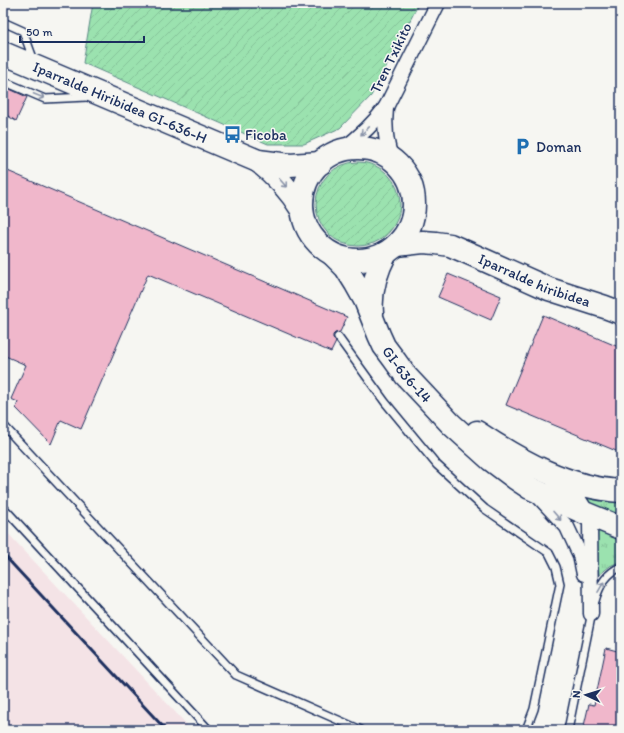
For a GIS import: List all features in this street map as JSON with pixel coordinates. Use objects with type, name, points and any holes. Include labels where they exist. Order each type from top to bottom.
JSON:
[{"type":"main road","name":"Iparralde Hiribidea GI-636-H","points":[[3,53],[258,161],[284,184],[294,196],[302,210]]},
{"type":"main road","points":[[352,149],[366,149],[391,159],[401,169],[409,181],[413,196],[414,210],[408,229],[392,249],[373,258],[360,261],[333,255],[322,247],[312,236],[306,224],[302,210],[302,197],[312,172],[330,156],[341,151],[352,149]]},
{"type":"main road","name":"Iparralde Hiribidea GI-636-H","points":[[258,161],[290,165],[321,163]]},
{"type":"main road","name":"Iparralde hiribidea","points":[[414,210],[429,229],[450,245],[549,289],[621,313]]},
{"type":"main road","name":"Iparralde hiribidea","points":[[392,249],[423,242],[450,245]]},
{"type":"main road","name":"GI-636-14","points":[[372,318],[371,307],[374,284],[378,270],[392,249]]},
{"type":"main road","name":"GI-636-14","points":[[333,255],[346,268],[356,284],[365,300],[382,340],[406,376],[422,394],[491,460],[530,488],[621,528]]},
{"type":"main road","points":[[456,425],[474,431],[536,468],[571,481],[604,490],[621,491]]},
{"type":"street","name":"Tren Txikito","points":[[341,151],[354,142],[386,108],[438,3]]},
{"type":"street","name":"Tren Txikito","points":[[386,108],[385,134],[391,159]]},
{"type":"street","points":[[456,425],[496,454],[517,467],[571,493],[578,498],[584,506],[590,522],[591,614]]},
{"type":"street","points":[[530,488],[566,527],[580,555],[591,614]]},
{"type":"lane","points":[[3,22],[23,31],[36,67]]},
{"type":"lane","points":[[3,81],[45,99],[104,96]]},
{"type":"lane","points":[[338,337],[385,402],[437,465],[485,508],[549,553],[556,567],[560,584],[534,709],[526,730]]},
{"type":"lane","points":[[3,425],[236,675],[361,730]]},
{"type":"lane","points":[[3,507],[209,730]]},
{"type":"lane","points":[[568,730],[591,614],[598,590],[607,576],[621,567]]},
{"type":"shaded area","points":[[3,528],[192,730],[3,730]]},
{"type":"green space","points":[[93,3],[419,3],[371,96],[340,128],[304,144],[268,144],[83,63]]},
{"type":"green space","points":[[358,162],[366,163],[381,169],[393,181],[399,196],[399,212],[393,227],[381,239],[366,245],[358,246],[350,245],[335,239],[323,227],[317,212],[316,204],[317,196],[323,181],[335,169],[350,163]]},
{"type":"green space","points":[[577,491],[607,501],[621,501],[621,523],[590,510]]},
{"type":"green space","points":[[594,523],[621,535],[621,561],[610,566],[599,575]]},
{"type":"building","points":[[3,86],[27,97],[16,121],[3,113]]},
{"type":"building","points":[[3,169],[347,317],[340,332],[333,335],[336,342],[331,352],[148,274],[81,429],[61,420],[51,444],[16,408],[18,402],[11,399],[26,365],[3,355]]},
{"type":"building","points":[[448,274],[501,296],[491,320],[438,297]]},
{"type":"building","points":[[543,315],[621,348],[621,453],[506,405]]},
{"type":"building","points":[[606,648],[621,652],[621,730],[583,730],[589,704],[594,705]]},
{"type":"railway","points":[[3,554],[166,730]]},
{"type":"place","name":"Ficoba","points":[[232,135]]},
{"type":"place","name":"Doman","points":[[523,147]]}]
